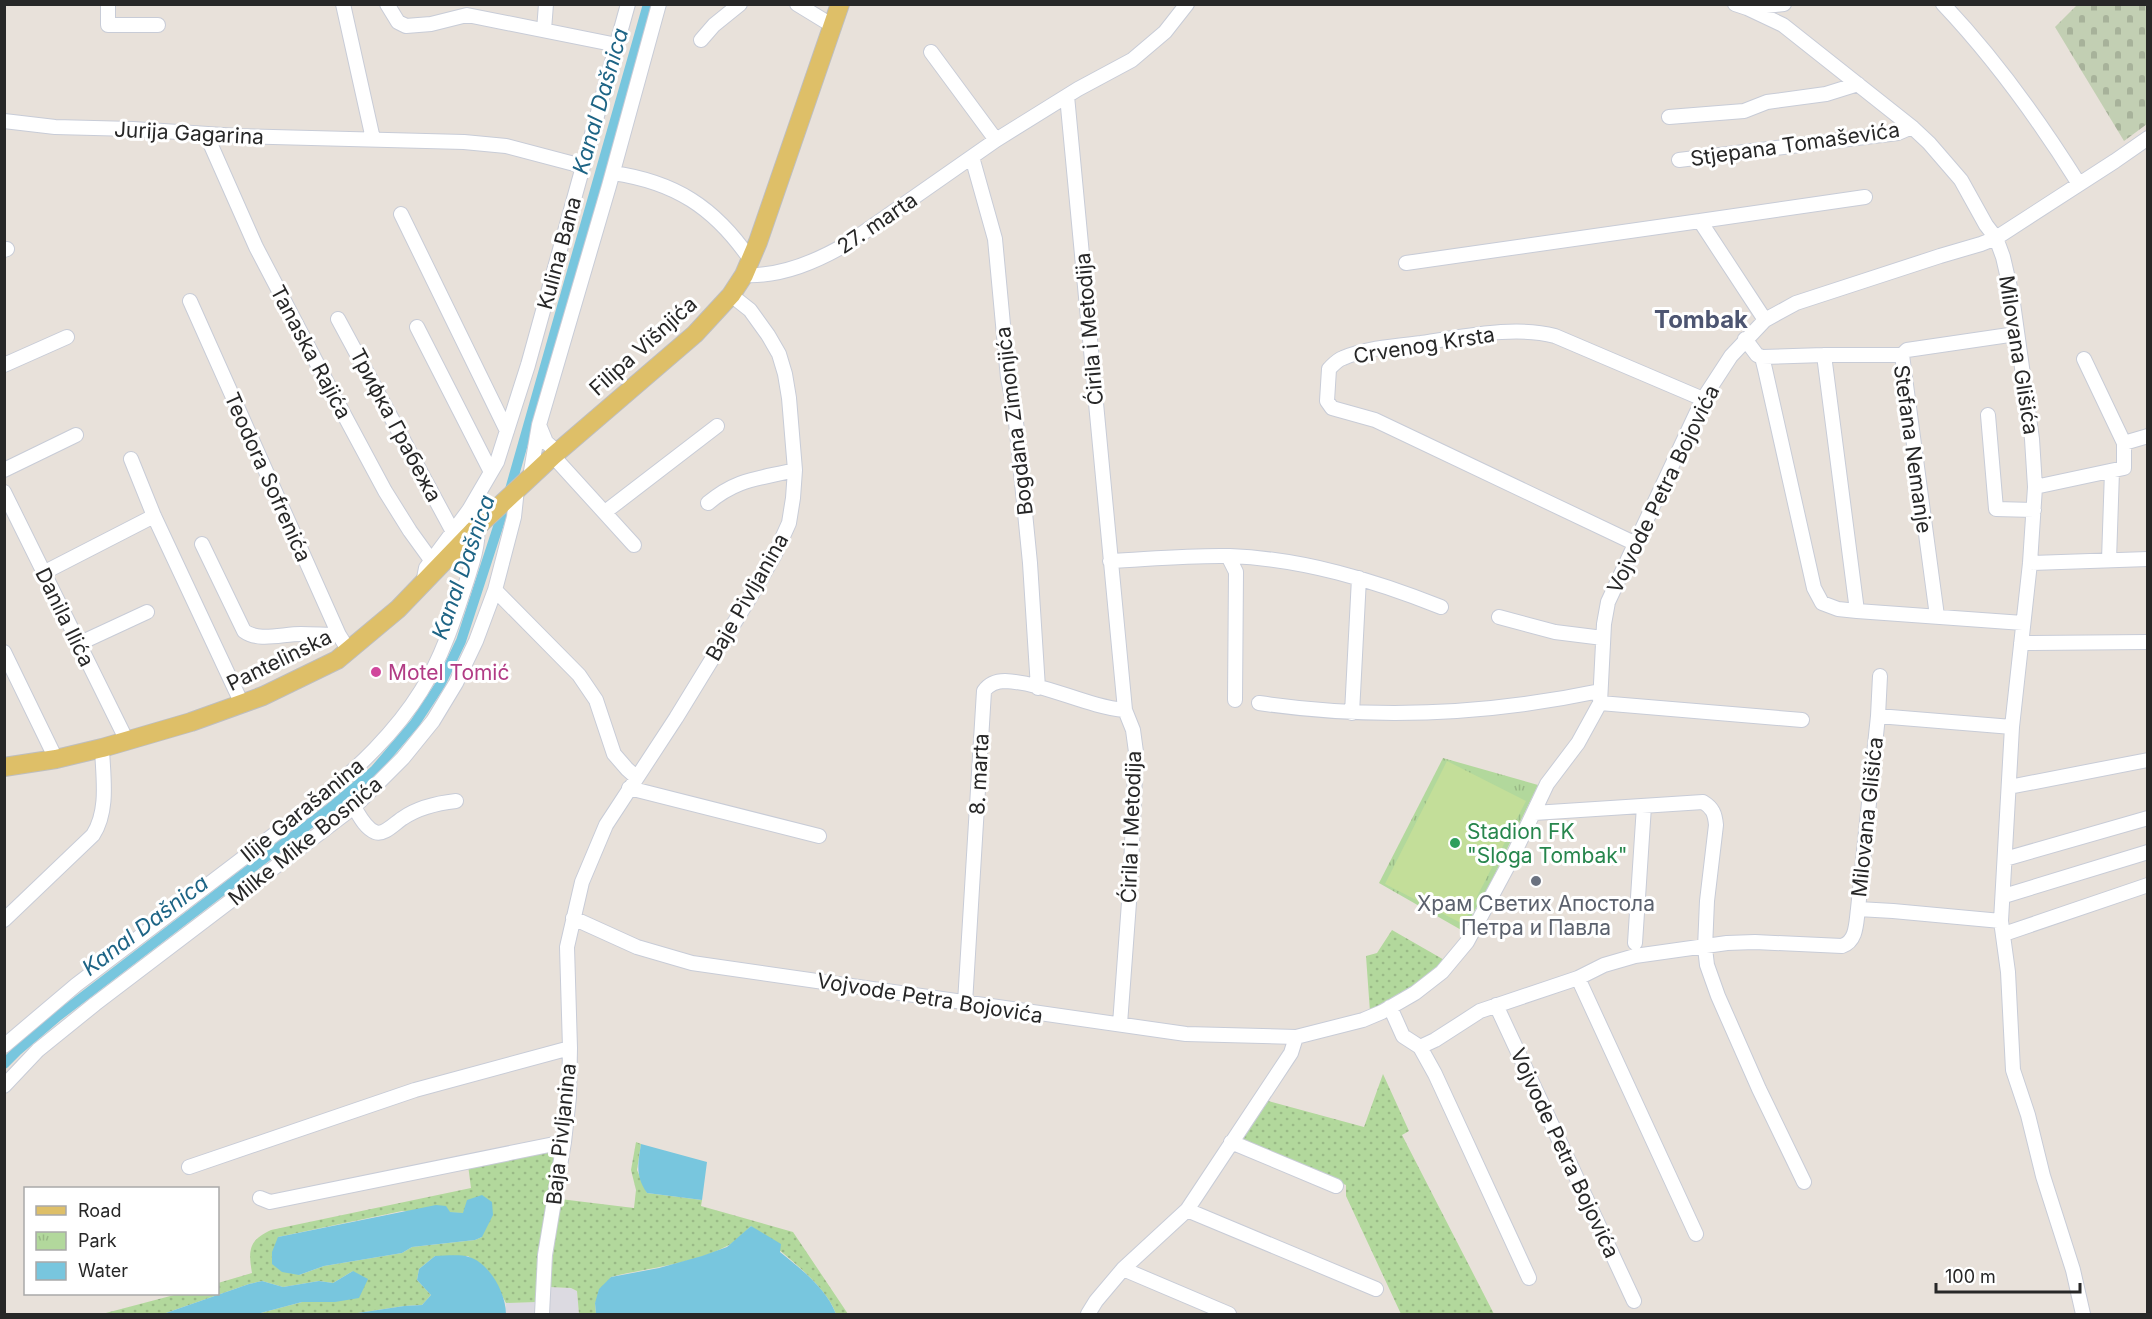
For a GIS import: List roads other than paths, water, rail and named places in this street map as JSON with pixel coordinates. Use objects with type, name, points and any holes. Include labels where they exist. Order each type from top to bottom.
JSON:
[{"type":"main road","name":"Filipa Višnjića","points":[[478,526],[555,454],[682,346],[731,295],[747,267],[761,233],[840,4]]},
{"type":"main road","name":"Pantelinska","points":[[4,767],[56,759],[127,741],[242,704],[294,682],[424,584],[478,526]]},
{"type":"street","points":[[108,4],[108,25],[158,25]]},
{"type":"street","points":[[344,4],[374,139]]},
{"type":"street","points":[[387,4],[398,22],[406,26],[432,24],[467,10],[544,30],[617,45]]},
{"type":"street","points":[[544,30],[546,4]]},
{"type":"street","name":"Kulina Bana","points":[[424,584],[426,568],[469,510],[491,472],[507,431],[628,4]]},
{"type":"street","name":"Milke Mike Bosnića","points":[[4,1086],[38,1050],[95,1004],[354,807],[403,758],[433,721],[456,683],[476,641],[495,590],[538,425],[613,173],[660,4]]},
{"type":"street","points":[[701,40],[714,25],[740,4]]},
{"type":"street","points":[[797,4],[833,26]]},
{"type":"street","points":[[1741,6],[1784,4]]},
{"type":"street","points":[[1943,4],[2025,103],[2079,184]]},
{"type":"street","name":"27. marta","points":[[747,267],[771,273],[798,267],[829,254],[859,236],[996,140],[1067,96],[1132,60],[1165,32],[1184,6]]},
{"type":"street","name":"Milovana Glišića","points":[[1741,6],[1783,25],[1929,143],[1961,180],[1986,225],[1996,237],[2003,257],[2012,296],[2032,439],[2036,487],[2012,727],[2002,927],[2008,972],[2013,1070],[2073,1270],[2083,1314]]},
{"type":"street","points":[[931,52],[996,140]]},
{"type":"street","points":[[1669,117],[1744,111],[1767,102],[1826,94],[1858,84]]},
{"type":"street","name":"Ćirila i Metodija","points":[[1067,96],[1125,710],[1133,730],[1136,752],[1130,889],[1120,1024]]},
{"type":"street","name":"Jurija Gagarina","points":[[4,121],[55,127],[206,134],[464,142],[506,146],[582,166]]},
{"type":"street","name":"Stjepana Tomaševića","points":[[1679,160],[1899,133],[1912,127]]},
{"type":"street","name":"Tanaska Rajića","points":[[206,134],[256,247],[329,386],[391,501],[432,560]]},
{"type":"street","name":"Vojvode Petra Bojovića","points":[[573,918],[637,947],[692,963],[1186,1034],[1296,1037],[1363,1020],[1390,1007],[1415,993],[1442,972],[1457,956],[1511,860],[1547,784],[1578,743],[1600,697],[1603,638],[1608,602],[1703,399],[1745,339],[1765,320],[1796,303],[1981,244],[1996,237],[2148,138]]},
{"type":"street","name":"Bogdana Zimonjića","points":[[972,157],[995,239],[1008,378],[1015,412],[1030,563],[1038,688]]},
{"type":"street","points":[[613,173],[660,183],[692,200],[720,221],[736,239],[747,267]]},
{"type":"street","points":[[1406,263],[1865,197]]},
{"type":"street","points":[[401,214],[507,431]]},
{"type":"street","points":[[1700,221],[1765,320]]},
{"type":"street","name":"Baje Pivljanina","points":[[573,918],[582,882],[606,825],[676,718],[775,554],[789,523],[795,470],[789,398],[779,354],[750,310],[731,295]]},
{"type":"street","name":"Teodora Sofrenića","points":[[190,301],[344,643]]},
{"type":"street","name":"Трифка Грабежа","points":[[338,319],[453,532]]},
{"type":"street","points":[[417,327],[491,472]]},
{"type":"street","name":"Crvenog Krsta","points":[[1634,543],[1375,420],[1332,408],[1327,401],[1329,369],[1344,357],[1378,349],[1454,338],[1529,331],[1555,336],[1703,399]]},
{"type":"street","points":[[1902,355],[1907,350],[2016,334]]},
{"type":"street","points":[[4,365],[67,338]]},
{"type":"street","points":[[1745,339],[1761,357],[1814,588],[1822,603],[1838,609],[1857,611],[2023,623]]},
{"type":"street","points":[[1824,355],[1857,611]]},
{"type":"street","name":"Stefana Nemanje","points":[[1761,357],[1902,355],[1937,616]]},
{"type":"street","points":[[2036,487],[2124,468],[2124,443],[2084,360]]},
{"type":"street","name":"Milovana Glišića","points":[[1988,415],[1996,509],[2034,510]]},
{"type":"street","points":[[538,425],[555,454],[634,545]]},
{"type":"street","points":[[605,512],[717,426]]},
{"type":"street","points":[[4,470],[76,435]]},
{"type":"street","points":[[2124,443],[2148,436]]},
{"type":"street","points":[[132,459],[154,516],[242,704]]},
{"type":"street","points":[[708,503],[724,490],[750,479],[795,470]]},
{"type":"street","points":[[2109,560],[2112,471]]},
{"type":"street","name":"Danila Ilića","points":[[4,492],[127,741]]},
{"type":"street","points":[[469,510],[478,526]]},
{"type":"street","points":[[43,573],[154,516]]},
{"type":"street","name":"Ilije Garašanina","points":[[4,1046],[76,985],[321,799],[355,770],[381,743],[422,690],[441,650],[473,559],[478,526]]},
{"type":"street","name":"Pantelinska","points":[[202,544],[244,631],[259,637],[299,634],[344,643]]},
{"type":"street","points":[[1110,561],[1228,556],[1290,563],[1359,578],[1441,607]]},
{"type":"street","points":[[1228,556],[1236,572],[1235,700]]},
{"type":"street","points":[[2030,563],[2148,559]]},
{"type":"street","points":[[1352,713],[1359,578]]},
{"type":"street","points":[[495,590],[579,675],[596,700],[614,754],[627,770],[632,783],[819,836]]},
{"type":"street","points":[[78,644],[147,612]]},
{"type":"street","points":[[1499,617],[1546,630],[1603,638]]},
{"type":"street","points":[[2021,644],[2148,642]]},
{"type":"street","points":[[4,652],[56,759]]},
{"type":"street","points":[[1878,716],[1880,676]]},
{"type":"street","name":"8. marta","points":[[965,1004],[984,691],[991,684],[1005,681],[1125,710]]},
{"type":"street","points":[[1258,703],[1352,713],[1415,714],[1477,711],[1600,697],[1802,720]]},
{"type":"street","name":"Milovana Glišića","points":[[1705,948],[1755,942],[1842,946],[1853,940],[1878,716],[2012,727]]},
{"type":"street","points":[[4,920],[93,835],[98,827],[102,819],[103,804],[102,748]]},
{"type":"street","points":[[2009,787],[2148,760]]},
{"type":"street","points":[[354,807],[367,825],[376,833],[382,833],[405,816],[436,803],[456,801]]},
{"type":"street","points":[[1534,813],[1703,802],[1711,807],[1716,825],[1707,901],[1705,948],[1707,965],[1718,996],[1759,1089],[1804,1182]]},
{"type":"street","points":[[1635,944],[1644,806]]},
{"type":"street","points":[[2006,858],[2148,818]]},
{"type":"street","points":[[2004,897],[2148,852]]},
{"type":"street","name":"Milovana Glišića","points":[[1858,909],[1893,910],[2002,927],[2148,885]]},
{"type":"street","name":"Baja Pivljanina","points":[[542,1314],[546,1255],[569,1097],[567,947],[573,918]]},
{"type":"street","points":[[1420,1047],[1480,1011],[1578,978],[1604,965],[1635,956],[1705,948]]},
{"type":"street","points":[[1578,978],[1696,1234]]},
{"type":"street","name":"Vojvode Petra Bojovića","points":[[1496,1005],[1634,1301]]},
{"type":"street","points":[[1390,1007],[1403,1036],[1420,1047],[1435,1074],[1529,1278]]},
{"type":"street","points":[[1088,1314],[1123,1269],[1187,1210],[1291,1053],[1296,1037]]},
{"type":"street","points":[[189,1167],[415,1090],[570,1048]]},
{"type":"street","points":[[260,1198],[270,1202],[564,1142]]},
{"type":"street","points":[[1231,1142],[1336,1186]]},
{"type":"street","points":[[1187,1210],[1376,1289]]},
{"type":"street","points":[[1123,1269],[1228,1314]]},
{"type":"water","points":[[641,1144],[707,1162],[702,1200],[647,1193],[639,1175]]},
{"type":"water","points":[[482,1195],[492,1202],[493,1215],[482,1237],[475,1240],[412,1247],[402,1253],[324,1266],[299,1275],[282,1272],[272,1264],[272,1252],[278,1237],[436,1205],[446,1206],[450,1212],[463,1213],[467,1200]]},
{"type":"water","points":[[751,1226],[781,1244],[780,1252],[819,1287],[836,1314],[596,1314],[595,1303],[599,1289],[611,1277],[659,1268],[727,1247]]},
{"type":"water","points":[[456,1255],[477,1260],[490,1272],[500,1289],[506,1314],[351,1314],[422,1305],[431,1295],[417,1280],[419,1269],[435,1256]]},
{"type":"water","points":[[353,1271],[368,1279],[359,1298],[335,1302],[302,1302],[257,1314],[163,1314],[262,1281],[283,1287],[319,1281],[333,1283]]},
{"type":"waterway","name":"Kanal Dašnica","points":[[4,1064],[58,1016],[334,805],[375,770],[415,723],[440,685],[461,641],[509,493],[648,4]]},
{"type":"place","name":"Motel Tomić","points":[[376,672]]},
{"type":"place","name":"Stadion FK \"Sloga Tombak\"","points":[[1455,843]]},
{"type":"place","name":"Храм Светих Апостола Петра и Павла","points":[[1536,881]]},
{"type":"district","name":"Tombak","points":[[1701,319]]}]
